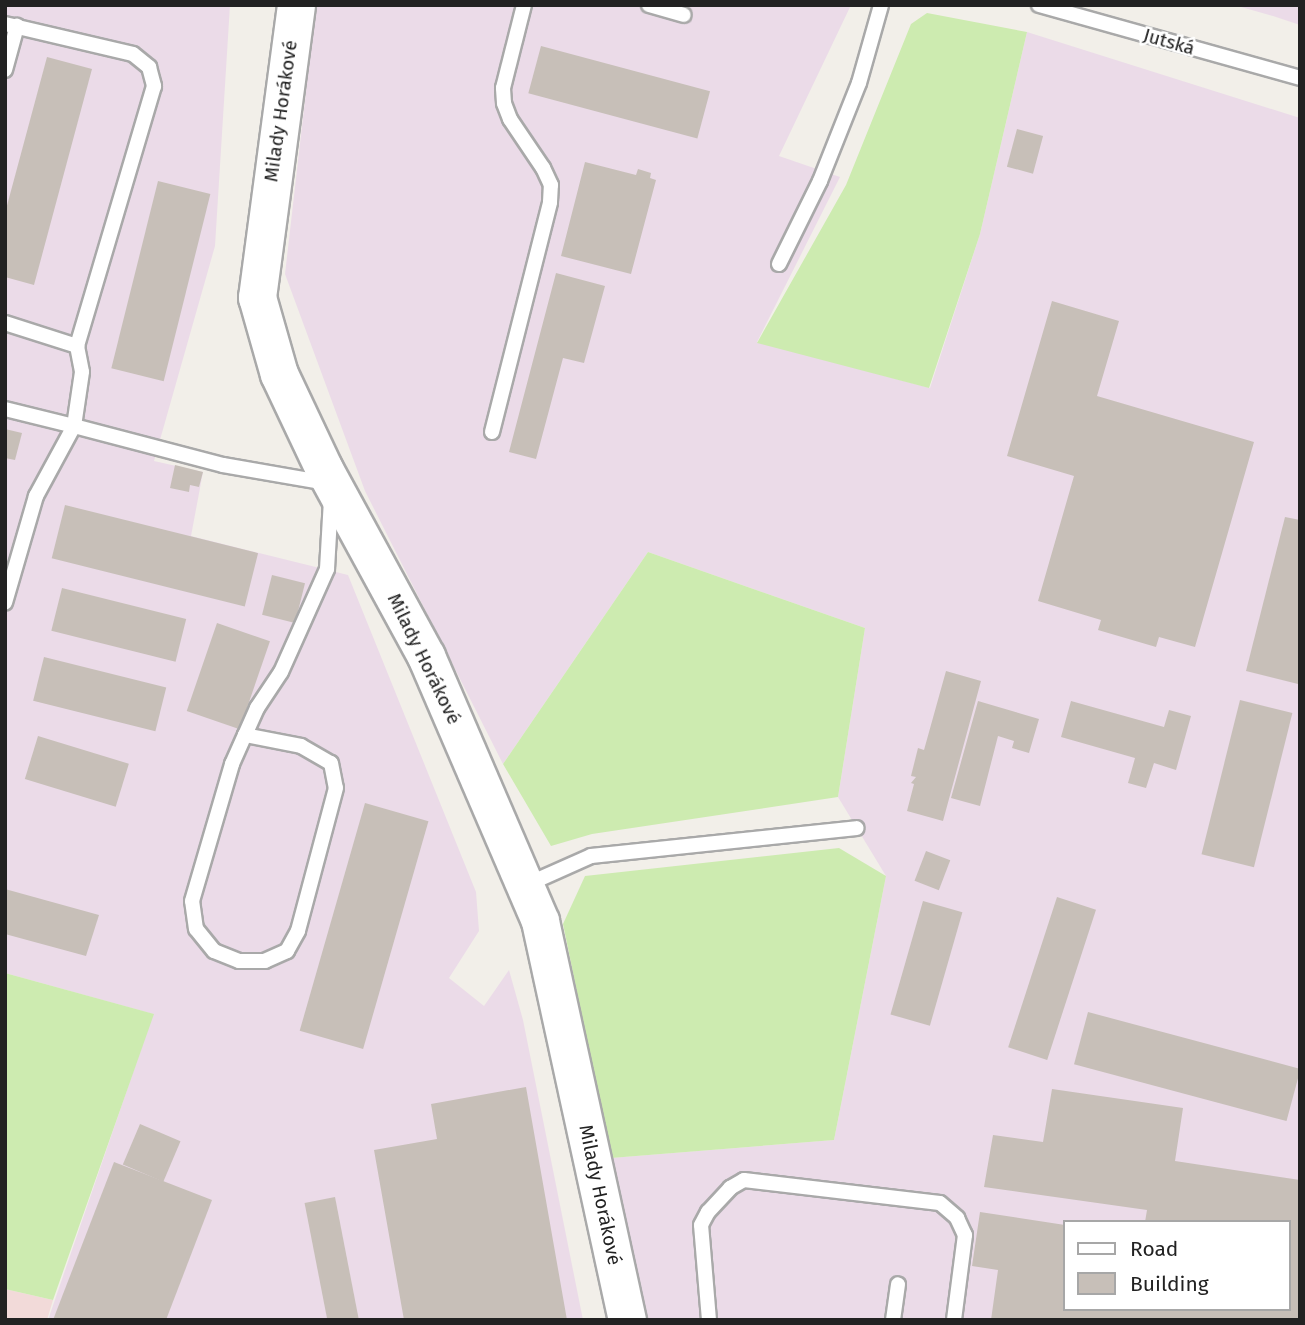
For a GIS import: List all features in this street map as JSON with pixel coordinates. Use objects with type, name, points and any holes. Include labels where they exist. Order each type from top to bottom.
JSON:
[{"type":"street","name":"Milady Horákové","points":[[296,5],[257,296],[279,374],[332,484],[426,656],[540,921],[627,1320]]},
{"type":"lane","points":[[492,432],[550,202],[551,185],[543,168],[510,119],[504,103],[503,88],[524,5]]},
{"type":"lane","points":[[649,5],[684,15]]},
{"type":"lane","points":[[779,264],[820,181],[859,83],[881,5]]},
{"type":"lane","name":"Jutská","points":[[1039,5],[1300,78]]},
{"type":"lane","points":[[5,70],[11,25],[133,54],[149,67],[154,86],[77,346],[82,372],[74,426],[36,496],[5,603]]},
{"type":"lane","points":[[5,323],[77,346]]},
{"type":"lane","points":[[5,409],[223,465],[332,484],[327,569],[281,672],[257,708],[232,764],[192,901],[197,929],[215,951],[239,961],[265,961],[286,951],[298,931],[336,788],[331,764],[301,746],[245,735]]},
{"type":"lane","points":[[525,886],[591,856],[856,828]]},
{"type":"lane","points":[[709,1320],[701,1225],[717,1201],[730,1188],[744,1180],[940,1203],[957,1218],[965,1235],[954,1320]]},
{"type":"lane","points":[[893,1320],[898,1284]]},
{"type":"shaded area","points":[[5,5],[230,5],[215,246],[154,461],[203,472],[191,536],[348,575],[476,892],[479,931],[449,978],[484,1006],[509,970],[523,1020],[583,1320],[48,1320],[153,1014],[5,973]]},
{"type":"shaded area","points":[[316,5],[851,5],[779,156],[840,177],[757,342],[930,388],[980,234],[1027,32],[1300,118],[1300,1320],[641,1320],[611,1158],[834,1140],[886,876],[838,797],[865,628],[648,552],[503,764],[365,491],[285,274]]},
{"type":"shaded area","points":[[1234,5],[1300,5],[1300,25],[1273,16]]},
{"type":"shaded area","points":[[5,1289],[53,1300],[47,1320],[5,1320]]},
{"type":"green space","points":[[927,13],[1027,32],[980,234],[929,388],[757,343],[846,185],[911,24]]},
{"type":"green space","points":[[648,552],[865,628],[838,797],[592,834],[551,846],[503,764]]},
{"type":"green space","points":[[839,848],[886,876],[834,1140],[611,1158],[563,924],[585,876]]},
{"type":"green space","points":[[5,973],[154,1014],[53,1300],[5,1289]]},
{"type":"building","points":[[541,46],[710,91],[697,139],[528,93]]},
{"type":"building","points":[[47,57],[92,69],[34,285],[5,277],[5,213]]},
{"type":"building","points":[[1017,129],[1043,136],[1033,174],[1007,167]]},
{"type":"building","points":[[585,162],[636,175],[638,169],[651,173],[650,178],[656,180],[631,274],[561,256]]},
{"type":"building","points":[[158,181],[210,194],[164,381],[111,368]]},
{"type":"building","points":[[556,273],[605,286],[584,363],[563,358],[536,459],[509,452]]},
{"type":"building","points":[[1052,301],[1119,321],[1097,396],[1254,442],[1195,647],[1159,637],[1156,647],[1098,630],[1101,620],[1038,601],[1074,476],[1007,456]]},
{"type":"building","points":[[5,429],[22,433],[15,460],[5,458]]},
{"type":"building","points":[[175,465],[203,472],[199,487],[190,485],[189,492],[170,488]]},
{"type":"building","points":[[65,505],[258,553],[245,607],[52,558]]},
{"type":"building","points":[[1285,517],[1300,520],[1298,684],[1246,671]]},
{"type":"building","points":[[272,575],[305,583],[295,623],[262,615]]},
{"type":"building","points":[[62,588],[186,619],[176,662],[51,631]]},
{"type":"building","points":[[217,623],[270,641],[240,729],[187,711]]},
{"type":"building","points":[[44,657],[166,687],[155,731],[33,701]]},
{"type":"building","points":[[946,671],[981,681],[943,821],[907,811],[914,784],[911,783],[916,777],[911,776],[918,748],[924,750]]},
{"type":"building","points":[[1240,700],[1292,713],[1254,867],[1202,854]]},
{"type":"building","points":[[978,701],[1039,719],[1029,753],[1012,748],[1014,741],[998,736],[980,806],[951,798]]},
{"type":"building","points":[[1071,701],[1164,727],[1169,710],[1191,716],[1176,770],[1154,763],[1146,788],[1128,783],[1135,758],[1061,737]]},
{"type":"building","points":[[38,736],[129,764],[116,807],[25,779]]},
{"type":"building","points":[[365,803],[428,821],[363,1049],[300,1031]]},
{"type":"building","points":[[926,851],[950,860],[939,890],[915,881]]},
{"type":"building","points":[[5,889],[99,915],[86,956],[5,934]]},
{"type":"building","points":[[1057,897],[1096,910],[1047,1060],[1008,1047]]},
{"type":"building","points":[[923,901],[962,912],[930,1026],[890,1014]]},
{"type":"building","points":[[1088,1012],[1300,1069],[1287,1121],[1074,1064]]},
{"type":"building","points":[[526,1087],[567,1320],[404,1320],[374,1150],[437,1139],[431,1104]]},
{"type":"building","points":[[1052,1089],[1183,1108],[1175,1161],[1300,1180],[1300,1320],[991,1320],[998,1270],[972,1266],[980,1212],[1064,1225],[1064,1311],[1291,1311],[1291,1220],[1145,1220],[1147,1210],[984,1187],[993,1135],[1043,1142]]},
{"type":"building","points":[[140,1124],[181,1141],[163,1182],[123,1165]]},
{"type":"building","points":[[114,1162],[212,1200],[166,1320],[53,1320]]},
{"type":"building","points":[[335,1197],[359,1320],[327,1320],[305,1203]]}]
